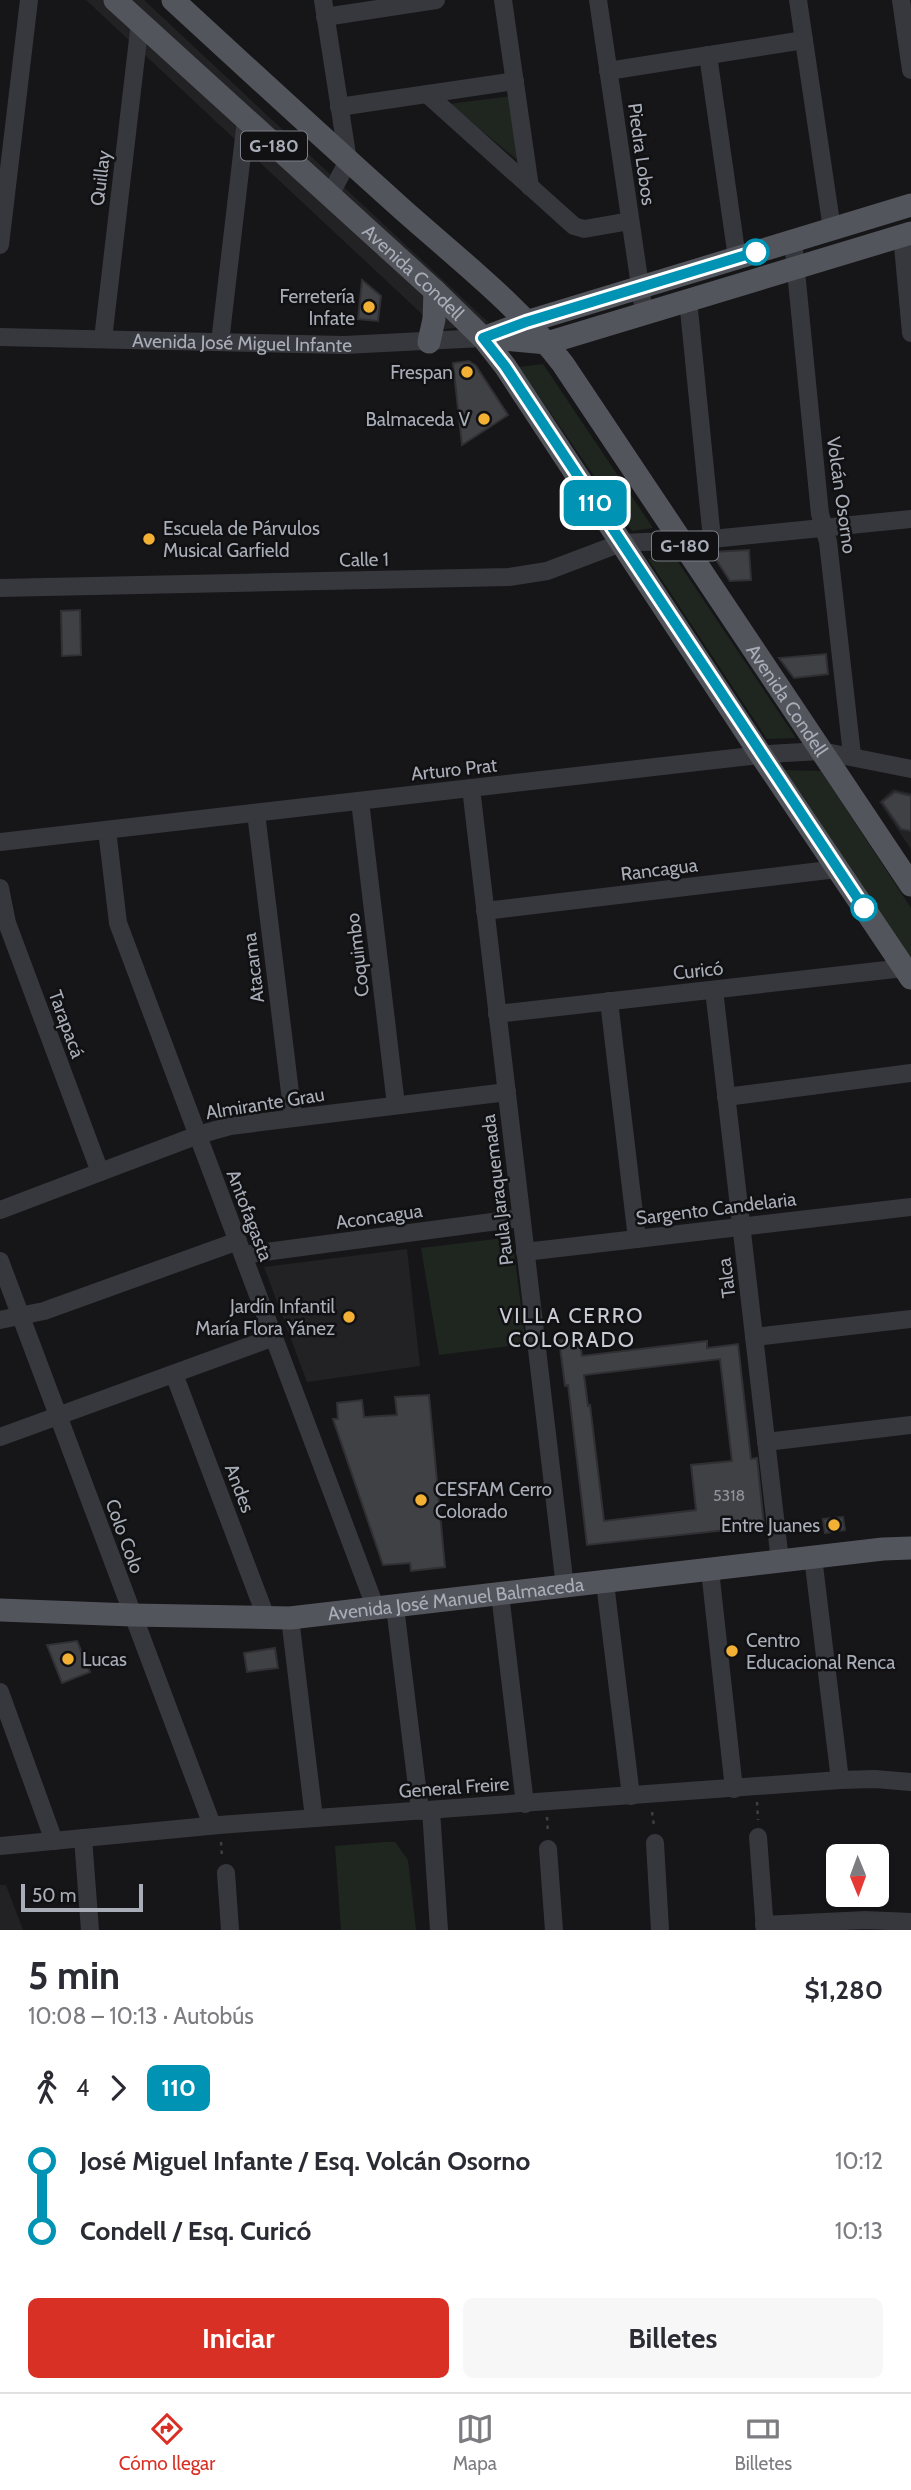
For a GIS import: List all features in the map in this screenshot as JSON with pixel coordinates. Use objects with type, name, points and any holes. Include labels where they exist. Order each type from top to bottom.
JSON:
[{"type":"main road","name":"Avenida Condell","points":[[115,0],[329,197],[435,290],[483,338],[505,366],[908,973]]},
{"type":"main road","name":"Avenida Condell","points":[[173,0],[547,343],[564,364],[911,885]]},
{"type":"main road","name":"Avenida José Miguel Infante","points":[[483,338],[526,322],[911,205]]},
{"type":"main road","name":"Avenida José Miguel Infante","points":[[483,338],[547,343],[906,234]]},
{"type":"main road","points":[[429,342],[434,319],[435,290]]},
{"type":"main road","name":"Avenida José Manuel Balmaceda","points":[[0,1610],[290,1618],[911,1548]]},
{"type":"street","points":[[0,245],[29,0]]},
{"type":"street","points":[[329,197],[348,161],[324,8],[436,0]]},
{"type":"street","points":[[503,0],[530,187]]},
{"type":"street","name":"Piedra Lobos","points":[[598,0],[644,313]]},
{"type":"street","points":[[798,0],[832,229]]},
{"type":"street","points":[[901,0],[911,70]]},
{"type":"street","name":"Quillay","points":[[103,339],[140,22]]},
{"type":"street","points":[[608,71],[804,40]]},
{"type":"street","points":[[708,55],[737,258]]},
{"type":"street","points":[[339,107],[515,81]]},
{"type":"street","points":[[428,94],[570,223],[579,228],[630,221]]},
{"type":"street","points":[[220,342],[246,120]]},
{"type":"street","points":[[906,234],[911,333]]},
{"type":"street","name":"Volcán Osorno","points":[[793,241],[820,513],[828,542],[852,755]]},
{"type":"street","points":[[688,300],[712,539]]},
{"type":"street","name":"Avenida José Miguel Infante","points":[[0,337],[344,345],[483,338]]},
{"type":"street","name":"Calle 1","points":[[0,588],[509,577],[547,571],[621,543],[682,542],[911,519]]},
{"type":"street","name":"Arturo Prat","points":[[0,842],[761,755],[821,751],[852,755],[911,769]]},
{"type":"street","name":"Paula Jaraquemada","points":[[471,788],[565,1587]]},
{"type":"street","name":"Coquimbo","points":[[360,800],[397,1105]]},
{"type":"street","name":"Atacama","points":[[256,813],[293,1117]]},
{"type":"street","name":"Antofagasta","points":[[107,830],[118,923],[274,1337],[385,1608],[426,1811],[439,1930]]},
{"type":"street","name":"Rancagua","points":[[485,911],[837,869]]},
{"type":"street","name":"Tarapacá","points":[[0,888],[7,923],[100,1172]]},
{"type":"street","name":"Curicó","points":[[497,1014],[714,989],[908,973]]},
{"type":"street","name":"Talca","points":[[714,989],[780,1561]]},
{"type":"street","points":[[609,1001],[637,1239]]},
{"type":"street","points":[[726,1097],[911,1073]]},
{"type":"street","name":"Almirante Grau","points":[[0,1210],[198,1135],[230,1126],[506,1092]]},
{"type":"street","name":"Sargento Candelaria","points":[[525,1252],[911,1207]]},
{"type":"street","name":"Aconcagua","points":[[0,1320],[44,1311],[240,1248],[521,1218]]},
{"type":"street","name":"Colo Colo","points":[[0,1261],[132,1615],[216,1825]]},
{"type":"street","points":[[754,1338],[911,1319]]},
{"type":"street","points":[[0,1437],[274,1337]]},
{"type":"street","name":"Andes","points":[[174,1374],[266,1617]]},
{"type":"street","points":[[766,1442],[911,1425]]},
{"type":"street","points":[[813,1558],[840,1780]]},
{"type":"street","points":[[710,1570],[734,1788]]},
{"type":"street","points":[[606,1583],[631,1796]]},
{"type":"street","points":[[500,1594],[525,1804]]},
{"type":"street","points":[[290,1618],[314,1818]]},
{"type":"street","points":[[0,1692],[54,1841]]},
{"type":"street","name":"General Freire","points":[[0,1846],[216,1825],[840,1780],[911,1782]]},
{"type":"street","points":[[758,1837],[765,1928],[865,1920],[911,1922]]},
{"type":"street","points":[[83,1838],[90,1930]]},
{"type":"street","points":[[655,1843],[660,1930]]},
{"type":"street","points":[[548,1850],[554,1930]]},
{"type":"street","points":[[226,1873],[230,1930]]},
{"type":"path","points":[[756,1787],[758,1837]]},
{"type":"path","points":[[651,1794],[655,1843]]},
{"type":"path","points":[[546,1803],[548,1850]]},
{"type":"path","points":[[216,1825],[226,1873]]},
{"type":"shaded area","points":[[86,0],[144,0],[489,323],[439,330]]},
{"type":"shaded area","points":[[511,96],[521,163],[449,104]]},
{"type":"shaded area","points":[[543,364],[653,528],[632,531],[519,367]]},
{"type":"shaded area","points":[[648,559],[676,559],[796,738],[767,739]]},
{"type":"shaded area","points":[[785,770],[821,771],[911,908],[911,958]]},
{"type":"shaded area","points":[[893,789],[911,793],[911,849],[879,802]]},
{"type":"shaded area","points":[[512,1237],[526,1344],[439,1355],[421,1248]]},
{"type":"shaded area","name":"Jardín Infantil María Flora Yánez","points":[[407,1249],[420,1366],[307,1382],[264,1267]]},
{"type":"shaded area","points":[[395,1842],[408,1860],[416,1930],[341,1930],[335,1846]]},
{"type":"shaded area","points":[[0,1885],[6,1885],[23,1930],[0,1930]]},
{"type":"building","name":"Ferretería Infate","points":[[362,280],[381,296],[378,321],[358,319]]},
{"type":"building","points":[[469,361],[476,366],[508,415],[462,445],[453,363]]},
{"type":"building","points":[[749,550],[751,580],[730,581],[711,552]]},
{"type":"building","points":[[80,610],[81,655],[62,656],[61,611]]},
{"type":"building","points":[[826,654],[828,674],[794,678],[779,658]]},
{"type":"building","points":[[895,792],[911,796],[911,831],[901,829],[882,802]]},
{"type":"building","points":[[579,1337],[582,1356],[707,1341],[707,1348],[738,1344],[751,1459],[757,1458],[764,1526],[587,1545],[568,1385],[565,1386],[559,1340]],"holes":[[[720,1359],[732,1461],[691,1465],[696,1510],[604,1521],[584,1375]]]},
{"type":"building","name":"CESFAM Cerro Colorado","points":[[429,1395],[445,1567],[411,1571],[410,1563],[383,1565],[333,1419],[338,1419],[337,1403],[362,1400],[364,1417],[397,1415],[395,1397]]},
{"type":"building","name":"Entre Juanes","points":[[843,1517],[845,1530],[825,1533],[823,1519]]},
{"type":"building","name":"Lucas","points":[[77,1641],[90,1672],[62,1683],[47,1645]]},
{"type":"building","points":[[275,1648],[278,1668],[247,1672],[244,1653]]},
{"type":"bus line","name":"110","points":[[756,252],[526,322],[483,338],[505,366],[864,908]]},
{"type":"place","name":"Ferretería Infate","points":[[369,307]]},
{"type":"place","name":"Frespan","points":[[467,372]]},
{"type":"place","name":"Balmaceda V","points":[[484,419]]},
{"type":"place","name":"Escuela de Párvulos Musical Garfield","points":[[149,539]]},
{"type":"place","name":"Jardín Infantil María Flora Yánez","points":[[349,1317]]},
{"type":"place","name":"CESFAM Cerro Colorado","points":[[421,1500]]},
{"type":"place","name":"Entre Juanes","points":[[834,1525]]},
{"type":"place","name":"Centro Educacional Renca","points":[[732,1651]]},
{"type":"place","name":"Lucas","points":[[68,1659]]},
{"type":"district","name":"VILLA CERRO COLORADO","points":[[572,1328]]}]
